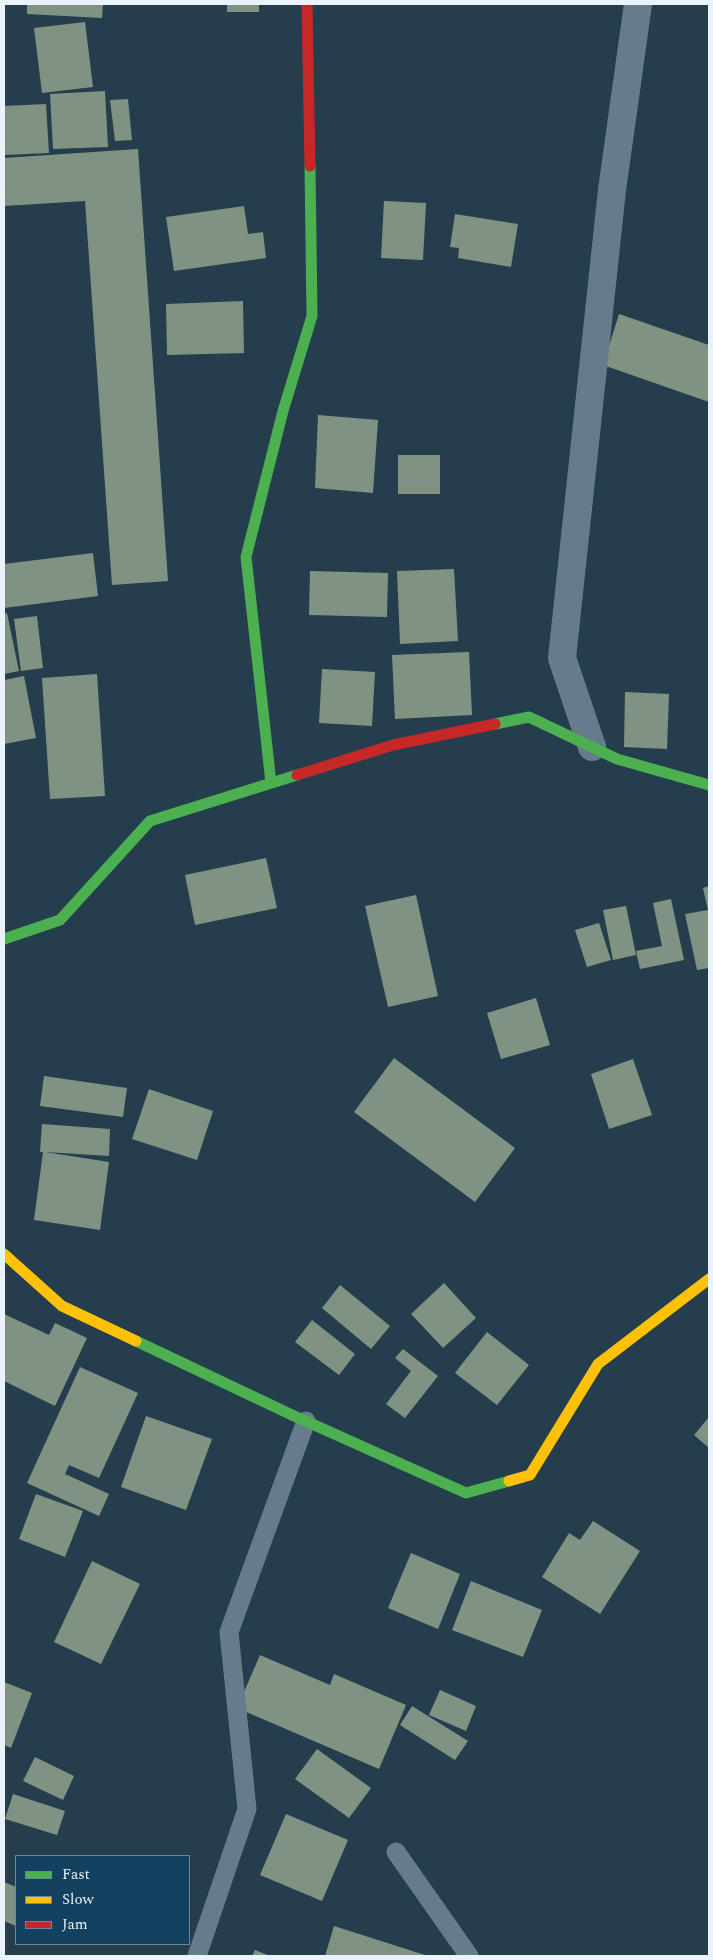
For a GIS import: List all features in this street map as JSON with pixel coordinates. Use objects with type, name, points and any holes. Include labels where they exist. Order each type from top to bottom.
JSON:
[{"type":"street","points":[[271,783],[246,557],[283,412],[312,316],[307,4]]},
{"type":"street","points":[[592,747],[562,658],[612,190],[638,4]]},
{"type":"street","points":[[4,940],[60,920],[150,821],[393,745],[529,717],[617,759],[709,785]]},
{"type":"street","points":[[4,1254],[62,1306],[306,1421],[466,1493],[530,1475],[598,1364],[709,1279]]},
{"type":"lane","points":[[197,1956],[247,1809],[229,1632],[306,1421]]},
{"type":"lane","points":[[396,1852],[470,1956]]},
{"type":"building","points":[[27,4],[103,4],[102,18],[27,14]]},
{"type":"building","points":[[227,4],[259,4],[259,12],[227,12]]},
{"type":"building","points":[[85,22],[93,87],[42,93],[34,28]]},
{"type":"building","points":[[105,91],[108,147],[53,149],[50,94]]},
{"type":"building","points":[[128,99],[132,140],[115,141],[110,100]]},
{"type":"building","points":[[46,104],[49,153],[4,155],[4,106]]},
{"type":"building","points":[[138,149],[168,581],[112,585],[85,201],[4,206],[4,158]]},
{"type":"building","points":[[384,201],[426,203],[423,260],[381,258]]},
{"type":"building","points":[[244,206],[248,234],[263,232],[266,258],[174,271],[166,217]]},
{"type":"building","points":[[455,214],[518,224],[511,267],[458,258],[459,248],[450,247]]},
{"type":"building","points":[[243,301],[244,353],[167,355],[166,304]]},
{"type":"building","points":[[619,314],[709,345],[709,402],[603,365]]},
{"type":"building","points":[[318,415],[378,420],[373,493],[315,488]]},
{"type":"building","points":[[398,455],[440,455],[440,494],[398,494]]},
{"type":"building","points":[[93,553],[98,596],[4,608],[4,564]]},
{"type":"building","points":[[454,569],[458,641],[400,644],[397,571]]},
{"type":"building","points":[[310,571],[388,573],[387,617],[309,615]]},
{"type":"building","points":[[7,613],[19,671],[4,674],[4,614]]},
{"type":"building","points":[[37,616],[43,668],[21,671],[14,619]]},
{"type":"building","points":[[469,652],[472,715],[395,719],[392,655]]},
{"type":"building","points":[[322,669],[375,672],[372,726],[319,723]]},
{"type":"building","points":[[97,674],[105,796],[50,799],[42,678]]},
{"type":"building","points":[[24,676],[36,738],[4,744],[4,680]]},
{"type":"building","points":[[625,692],[669,694],[667,749],[624,747]]},
{"type":"building","points":[[266,858],[277,908],[195,925],[185,875]]},
{"type":"building","points":[[709,886],[709,968],[697,970],[685,914],[708,910],[703,888]]},
{"type":"building","points":[[416,895],[438,996],[388,1007],[365,906]]},
{"type":"building","points":[[671,899],[684,960],[640,969],[636,951],[662,946],[653,903]]},
{"type":"building","points":[[626,906],[636,955],[613,960],[603,910]]},
{"type":"building","points":[[599,923],[611,960],[587,967],[575,930]]},
{"type":"building","points":[[536,998],[550,1045],[501,1059],[487,1013]]},
{"type":"building","points":[[394,1058],[515,1148],[475,1202],[354,1112]]},
{"type":"building","points":[[633,1059],[652,1115],[609,1129],[591,1074]]},
{"type":"building","points":[[44,1076],[127,1088],[123,1117],[40,1106]]},
{"type":"building","points":[[149,1089],[213,1111],[197,1160],[132,1139]]},
{"type":"building","points":[[42,1124],[110,1129],[109,1156],[45,1152],[109,1162],[100,1230],[34,1220],[43,1152],[40,1152]]},
{"type":"building","points":[[444,1283],[476,1318],[443,1348],[411,1314]]},
{"type":"building","points":[[340,1285],[390,1326],[371,1349],[322,1308]]},
{"type":"building","points":[[4,1314],[49,1335],[55,1323],[87,1338],[55,1406],[4,1381]]},
{"type":"building","points":[[312,1320],[355,1354],[339,1375],[295,1342]]},
{"type":"building","points":[[487,1332],[529,1365],[497,1405],[455,1373]]},
{"type":"building","points":[[403,1349],[438,1376],[405,1418],[386,1404],[411,1371],[395,1358]]},
{"type":"building","points":[[80,1367],[138,1393],[99,1478],[69,1465],[65,1474],[109,1494],[99,1516],[27,1483]]},
{"type":"building","points":[[146,1416],[212,1439],[186,1510],[121,1487]]},
{"type":"building","points":[[709,1417],[709,1448],[694,1435]]},
{"type":"building","points":[[36,1494],[83,1511],[65,1557],[19,1539]]},
{"type":"building","points":[[593,1521],[640,1551],[600,1614],[542,1577],[569,1533],[580,1540]]},
{"type":"building","points":[[411,1553],[460,1574],[438,1629],[388,1608]]},
{"type":"building","points":[[92,1561],[140,1584],[101,1664],[54,1642]]},
{"type":"building","points":[[471,1581],[542,1610],[523,1657],[452,1630]]},
{"type":"building","points":[[260,1655],[330,1685],[334,1674],[406,1705],[379,1769],[237,1708]]},
{"type":"building","points":[[4,1682],[32,1693],[11,1748],[4,1745]]},
{"type":"building","points":[[440,1690],[476,1706],[466,1731],[429,1715]]},
{"type":"building","points":[[412,1706],[468,1741],[455,1760],[400,1725]]},
{"type":"building","points":[[317,1749],[371,1788],[349,1818],[295,1779]]},
{"type":"building","points":[[35,1757],[74,1776],[63,1800],[23,1781]]},
{"type":"building","points":[[13,1794],[65,1811],[57,1835],[5,1819]]},
{"type":"building","points":[[286,1814],[348,1840],[322,1901],[260,1875]]},
{"type":"building","points":[[4,1882],[15,1887],[15,1926],[4,1921]]},
{"type":"building","points":[[334,1926],[428,1956],[325,1956]]},
{"type":"building","points":[[255,1950],[270,1956],[252,1956]]},
{"type":"traffic: fast","points":[[271,783],[246,557],[283,411],[312,316],[310,166]]},
{"type":"traffic: fast","points":[[495,724],[529,717],[617,759],[709,785]]},
{"type":"traffic: fast","points":[[4,939],[60,920],[150,821],[297,775]]},
{"type":"traffic: fast","points":[[136,1341],[292,1415],[466,1493],[509,1481]]},
{"type":"traffic: slow","points":[[4,1254],[62,1306],[136,1341]]},
{"type":"traffic: slow","points":[[509,1481],[530,1475],[598,1364],[709,1279]]},
{"type":"traffic: jam","points":[[307,4],[310,166]]},
{"type":"traffic: jam","points":[[297,775],[393,745],[495,724]]}]
